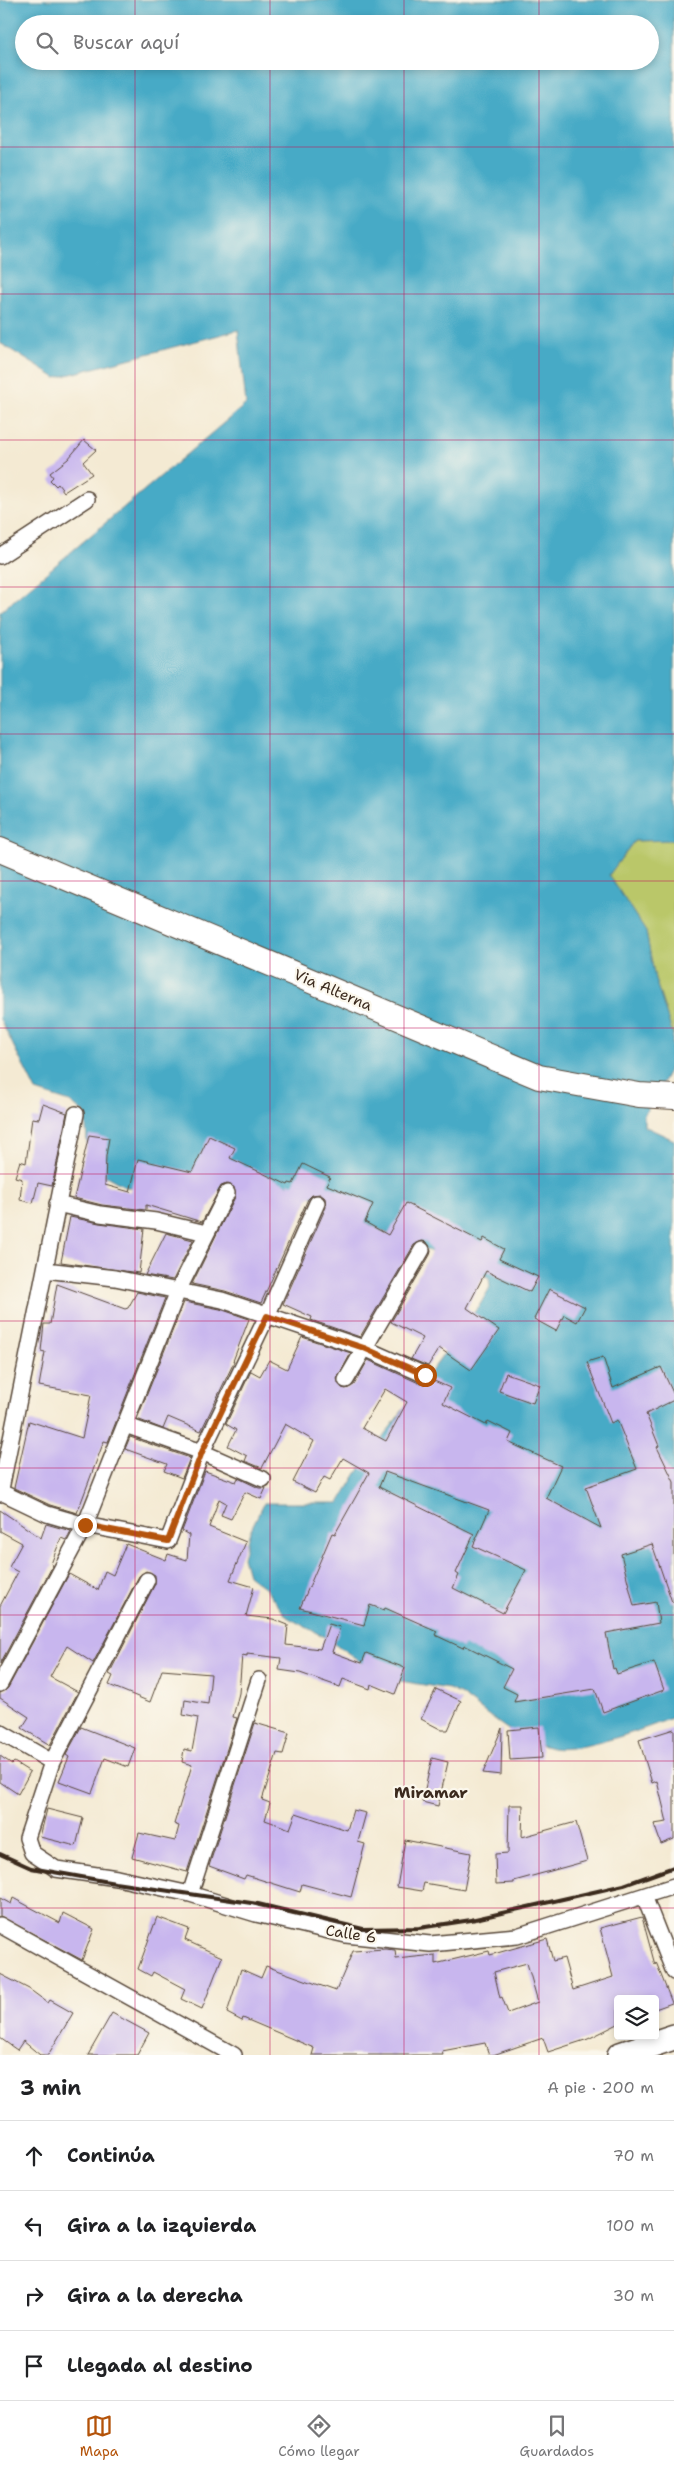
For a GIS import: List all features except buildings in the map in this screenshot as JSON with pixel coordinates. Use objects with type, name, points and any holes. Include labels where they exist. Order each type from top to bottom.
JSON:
[{"type":"highway","points":[[620,2055],[674,2037]]},
{"type":"main road","name":"Via Alterna","points":[[0,850],[539,1077],[638,1096],[674,1097]]},
{"type":"street","points":[[0,556],[87,499]]},
{"type":"street","points":[[76,1114],[0,1493],[47,1514],[85,1525],[168,1541],[202,1452],[267,1316],[317,1203]]},
{"type":"street","points":[[0,1684],[85,1525],[178,1291],[227,1194]]},
{"type":"street","points":[[57,1204],[100,1214],[156,1221],[206,1234]]},
{"type":"street","points":[[346,1380],[422,1250]]},
{"type":"street","points":[[45,1270],[116,1278],[222,1300],[364,1348],[425,1375]]},
{"type":"street","points":[[125,1425],[202,1452],[263,1479]]},
{"type":"street","points":[[0,1732],[52,1762],[147,1580]]},
{"type":"street","points":[[190,1894],[260,1680]]},
{"type":"street","name":"Calle 6","points":[[52,1762],[27,1838],[32,1853],[56,1869],[117,1878],[190,1894],[256,1914],[346,1935],[430,1944],[517,1936],[674,1886]]},
{"type":"street","points":[[644,1896],[674,1972]]},
{"type":"street","points":[[0,1924],[234,2055]]},
{"type":"green space","points":[[674,840],[673,1035],[655,979],[646,932],[609,875],[634,841]]},
{"type":"water","points":[[0,0],[674,0],[674,840],[634,841],[609,875],[646,932],[655,979],[673,1035],[669,1071],[644,1115],[644,1126],[674,1140],[674,1717],[631,1733],[579,1747],[564,1749],[537,1744],[515,1734],[460,1694],[449,1689],[400,1681],[371,1669],[328,1639],[287,1617],[265,1588],[248,1575],[243,1557],[250,1531],[264,1503],[339,1503],[357,1473],[481,1303],[490,1287],[489,1278],[472,1268],[394,1237],[288,1185],[220,1189],[126,1187],[99,1172],[88,1154],[85,1114],[70,1102],[36,1091],[0,1019],[0,612],[246,404],[238,330],[56,378],[0,343]]},
{"type":"railway","points":[[0,1854],[31,1868],[115,1883],[258,1904],[363,1929],[419,1928],[471,1920],[624,1885],[674,1867]]},
{"type":"district","name":"Miramar","points":[[431,1792]]},
{"type":"route","points":[[85,1525],[168,1541],[202,1452],[267,1316],[364,1348],[425,1375]]}]
